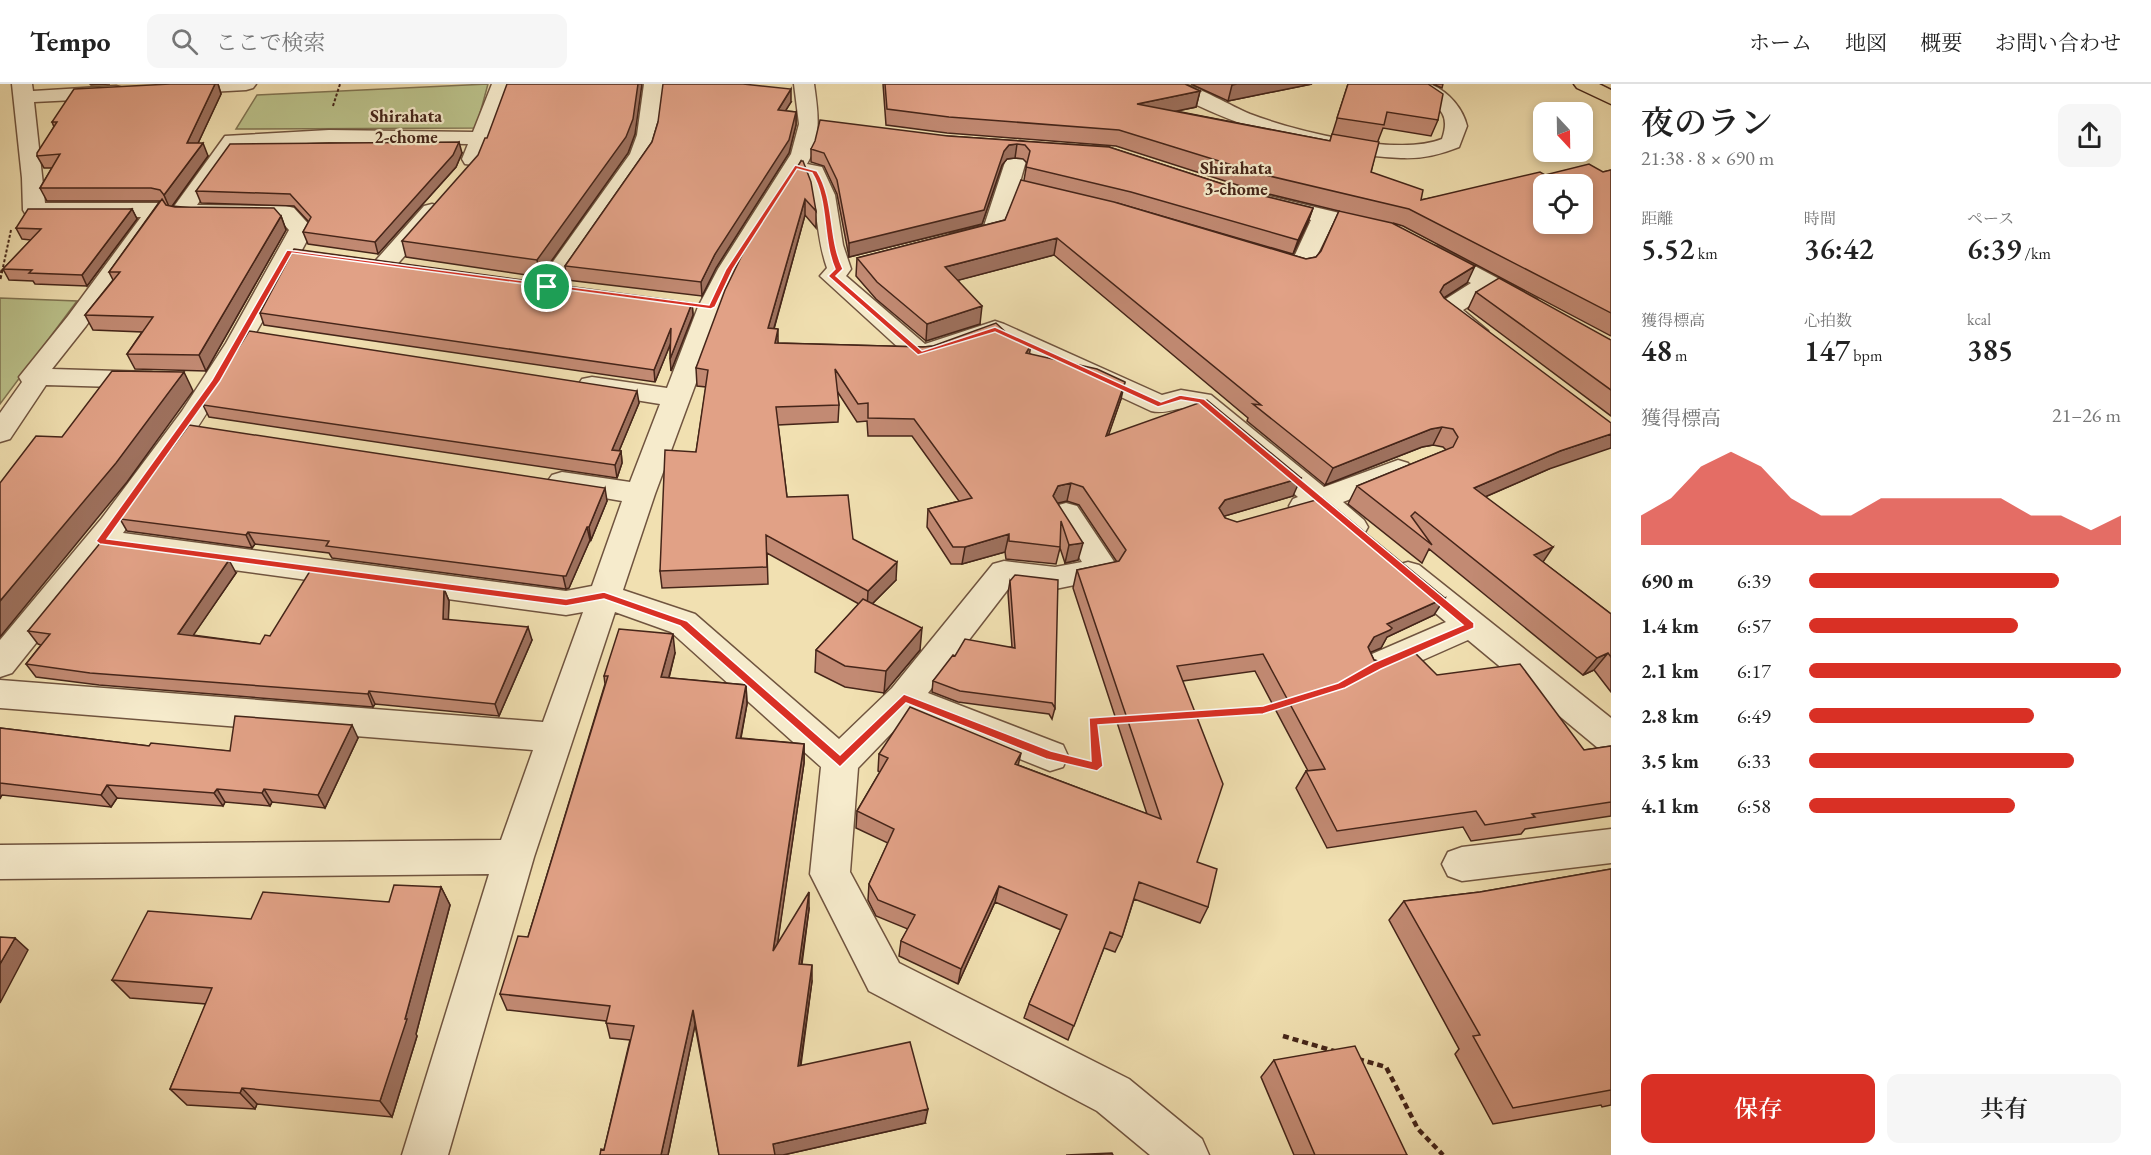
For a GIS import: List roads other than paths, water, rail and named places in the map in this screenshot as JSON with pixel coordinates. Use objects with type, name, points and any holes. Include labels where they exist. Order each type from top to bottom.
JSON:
[{"type":"highway","points":[[1584,84],[1611,98]]},
{"type":"street","points":[[153,90],[246,84]]},
{"type":"street","points":[[462,177],[468,170],[482,138],[502,84]]},
{"type":"street","points":[[547,287],[640,154],[647,135],[654,84]]},
{"type":"street","points":[[1170,84],[1204,102],[1245,119],[1369,149],[1420,152],[1449,145],[1455,139],[1458,129],[1455,120],[1443,102],[1417,84]]},
{"type":"street","points":[[129,91],[23,91],[33,178],[34,210],[157,210],[32,377],[192,380],[256,333],[300,253],[301,229],[286,213],[182,212],[232,140],[329,136],[482,138]]},
{"type":"street","points":[[425,1155],[514,857],[640,494],[677,398],[700,306],[730,269],[802,154],[807,105]]},
{"type":"street","points":[[938,244],[994,230],[1021,147]]},
{"type":"street","points":[[795,167],[814,172],[822,184],[833,256],[850,266],[832,276],[921,354],[995,329],[1161,405],[1180,398],[1201,401],[1611,738]]},
{"type":"street","points":[[1009,186],[1086,203]]},
{"type":"street","points":[[386,264],[444,197]]},
{"type":"street","points":[[1248,198],[1394,233]]},
{"type":"street","points":[[1244,250],[1301,267],[1324,217]]},
{"type":"street","points":[[1415,244],[1545,313]]},
{"type":"street","points":[[1489,283],[1447,309],[1492,343]]},
{"type":"street","points":[[0,433],[38,378]]},
{"type":"street","points":[[0,664],[100,541],[186,425],[192,380]]},
{"type":"street","points":[[572,382],[677,398]]},
{"type":"street","points":[[186,425],[220,430]]},
{"type":"street","points":[[1276,514],[1321,501],[1423,460]]},
{"type":"street","points":[[535,478],[640,494]]},
{"type":"street","points":[[1066,513],[1103,569],[1055,578],[1004,572],[904,698],[840,762],[830,874],[884,977],[1113,1095],[1186,1155]]},
{"type":"street","points":[[100,541],[566,603],[604,596],[684,623],[840,762]]},
{"type":"street","points":[[1377,666],[1471,625]]},
{"type":"street","points":[[0,694],[554,737]]},
{"type":"street","points":[[904,698],[1050,756]]},
{"type":"street","points":[[1462,864],[1611,846]]},
{"type":"street","points":[[0,862],[514,857]]},
{"type":"district","name":"Shirahata 2-chome","points":[[406,126]]},
{"type":"district","name":"Shirahata 3-chome","points":[[1236,178]]}]
